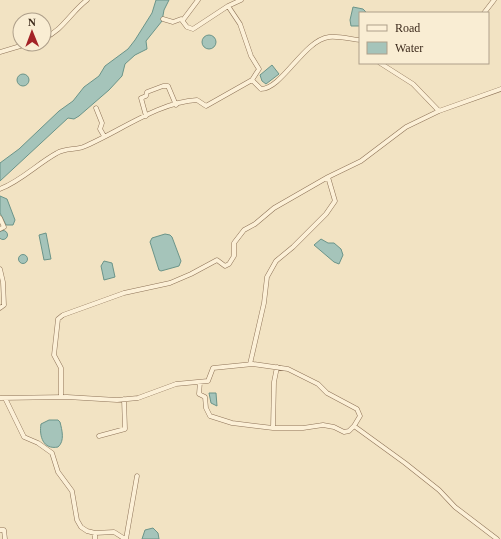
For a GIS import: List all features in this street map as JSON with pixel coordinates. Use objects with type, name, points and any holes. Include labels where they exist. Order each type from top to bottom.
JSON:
[{"type":"street","points":[[52,34],[58,31],[69,16],[87,0]]},
{"type":"street","points":[[163,19],[173,22],[181,19],[183,20],[198,0]]},
{"type":"street","points":[[0,189],[9,186],[56,153],[82,147],[146,116],[176,105],[197,100],[206,106],[252,80],[259,69],[259,66],[251,56],[240,24],[234,17],[228,0]]},
{"type":"street","points":[[183,20],[187,27],[193,29],[229,5],[242,0]]},
{"type":"street","points":[[485,12],[494,0]]},
{"type":"street","points":[[252,80],[261,89],[266,88],[286,74],[308,49],[320,40],[329,37],[359,40]]},
{"type":"street","points":[[0,52],[12,48]]},
{"type":"street","points":[[382,64],[413,84],[439,111]]},
{"type":"street","points":[[146,116],[141,98],[146,96],[147,92],[156,88],[168,86],[176,105]]},
{"type":"street","points":[[61,397],[61,368],[54,356],[58,319],[63,315],[124,293],[170,283],[217,260],[225,266],[229,264],[234,256],[234,243],[244,230],[255,224],[274,208],[328,177],[361,161],[406,127],[439,111],[501,88]]},
{"type":"street","points":[[96,108],[102,122],[100,129],[104,136]]},
{"type":"street","points":[[250,364],[264,302],[267,277],[276,261],[293,247],[326,214],[335,201],[328,177]]},
{"type":"street","points":[[0,218],[4,227],[0,229]]},
{"type":"street","points":[[0,269],[3,282],[4,305],[0,308]]},
{"type":"street","points":[[0,398],[61,397],[124,400],[138,398],[176,384],[208,381],[213,368],[250,364],[277,366],[304,376],[318,384],[332,396],[357,409],[360,416],[349,431],[344,432],[334,427],[323,425],[303,428],[273,428],[232,423],[210,416],[206,408],[205,397],[199,394],[200,382]]},
{"type":"street","points":[[273,428],[274,382],[277,366]]},
{"type":"street","points":[[5,398],[24,436],[38,443],[52,453],[58,472],[72,491],[77,520],[87,531],[95,533],[114,532],[125,539],[137,476]]},
{"type":"street","points":[[99,436],[125,429],[124,400]]},
{"type":"street","points":[[354,426],[405,463],[439,490],[455,507],[497,539]]},
{"type":"street","points":[[0,530],[4,530],[5,539]]},
{"type":"street","points":[[95,533],[95,539]]},
{"type":"water","points":[[156,0],[169,0],[164,10],[162,21],[146,41],[147,49],[135,55],[125,64],[122,76],[109,90],[79,116],[74,119],[68,118],[0,181],[0,163],[19,149],[59,111],[73,101],[84,87],[99,76],[105,66],[128,49],[152,13]]},
{"type":"water","points":[[353,7],[363,9],[366,12],[359,12],[359,26],[351,26],[350,20]]},
{"type":"water","points":[[209,35],[214,37],[216,42],[214,47],[209,49],[204,47],[202,42],[204,37]]},
{"type":"water","points":[[272,65],[279,74],[266,84],[262,81],[260,75]]},
{"type":"water","points":[[25,74],[28,75],[28,85],[21,86],[18,85],[17,78],[18,75]]},
{"type":"water","points":[[0,196],[7,199],[15,220],[13,225],[6,225],[0,213]]},
{"type":"water","points":[[1,231],[5,231],[7,235],[5,239],[1,239],[-1,237],[-1,233]]},
{"type":"water","points":[[46,233],[51,259],[44,260],[39,235]]},
{"type":"water","points":[[165,234],[172,237],[181,261],[179,266],[161,271],[159,270],[150,242],[152,238]]},
{"type":"water","points":[[321,239],[328,243],[334,243],[341,249],[343,255],[339,264],[334,262],[314,245]]},
{"type":"water","points":[[23,254],[28,259],[23,264],[18,259]]},
{"type":"water","points":[[104,261],[112,263],[115,277],[104,280],[101,266]]},
{"type":"water","points":[[209,393],[216,393],[217,406],[211,403]]},
{"type":"water","points":[[49,420],[58,420],[60,422],[62,442],[58,447],[49,446],[43,441],[41,424]]},
{"type":"water","points":[[153,528],[158,533],[159,539],[142,539],[145,530]]}]
